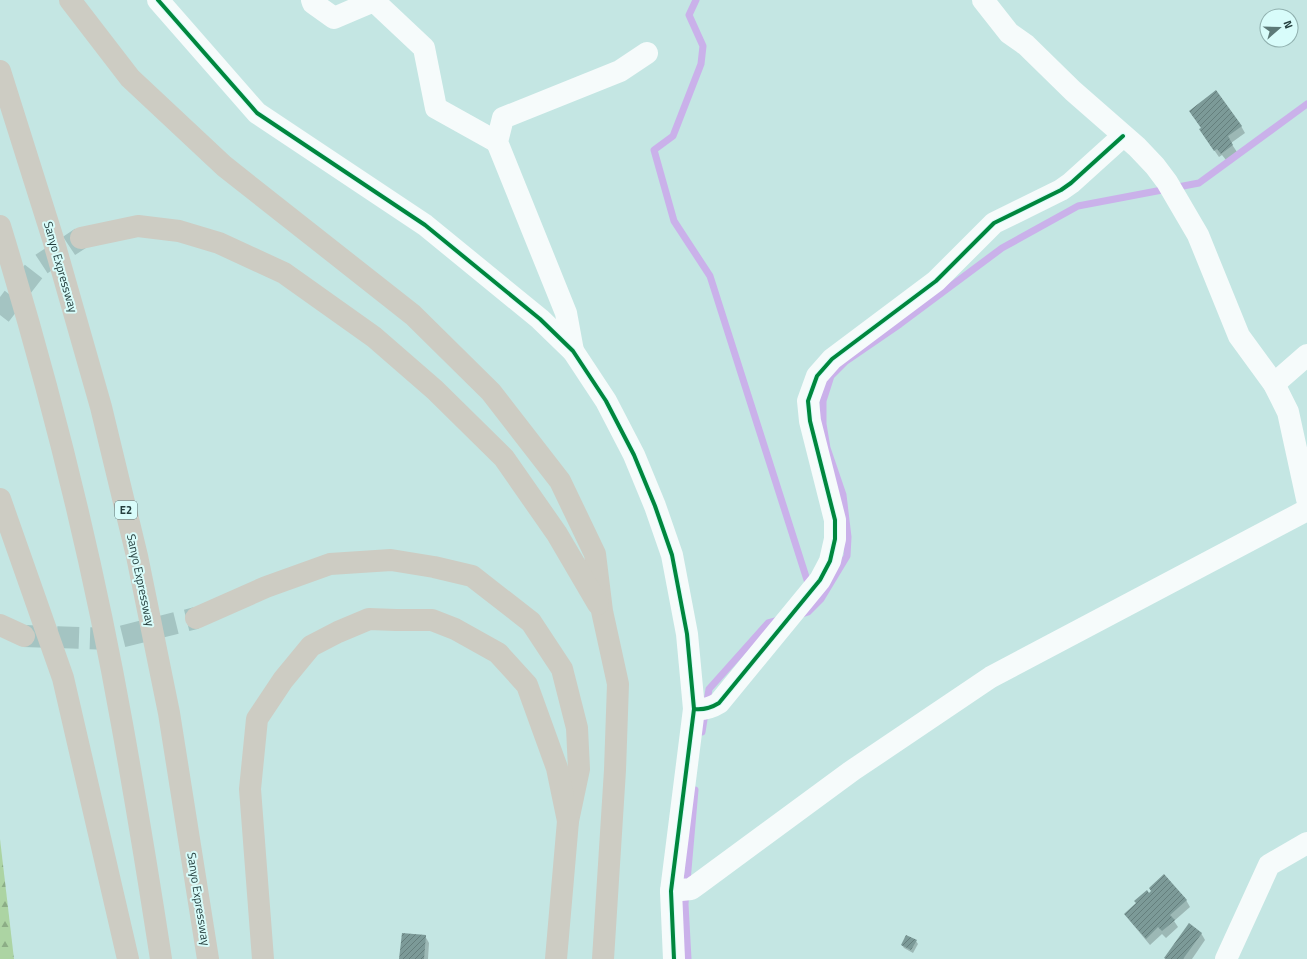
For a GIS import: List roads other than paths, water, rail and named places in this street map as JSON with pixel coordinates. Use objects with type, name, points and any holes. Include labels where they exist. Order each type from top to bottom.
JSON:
[{"type":"highway","points":[[70,0],[130,78],[218,160],[413,315],[491,392],[560,481],[595,554],[602,611],[618,684],[615,770],[603,959]]},
{"type":"highway","name":"Sanyo Expressway","points":[[0,71],[53,239],[101,406],[137,556],[169,713],[208,959]]},
{"type":"highway","points":[[0,226],[54,418],[90,564],[122,723],[161,959]]},
{"type":"highway","points":[[81,238],[138,226],[179,231],[218,243],[284,273],[374,337],[435,390],[504,458],[557,534],[602,611]]},
{"type":"highway","points":[[0,498],[63,678],[128,959]]},
{"type":"highway","points":[[196,618],[266,587],[330,564],[391,560],[434,567],[472,576],[531,622],[562,670],[577,728],[579,769],[568,821],[556,959]]},
{"type":"highway","points":[[263,959],[250,789],[257,719],[283,680],[311,646],[338,632],[370,619],[432,620],[455,629],[498,653],[527,685],[557,768],[568,821]]},
{"type":"highway","points":[[0,626],[24,636]]},
{"type":"street","points":[[158,0],[257,113],[425,225],[540,319],[573,351],[606,401],[634,455],[655,506],[672,555],[703,708],[680,890],[674,959]]},
{"type":"street","points":[[312,0],[313,3],[334,18],[374,0],[424,48],[436,108],[497,142]]},
{"type":"street","points":[[983,0],[1009,33],[1026,45],[1073,91],[1137,147],[1155,166],[1172,190],[1198,235],[1239,336],[1274,384],[1288,412],[1307,499]]},
{"type":"street","points":[[573,351],[566,313],[497,142],[503,118],[620,71],[647,53]]},
{"type":"street","points":[[703,708],[719,703],[820,580],[830,561],[835,540],[835,520],[810,421],[808,400],[817,376],[832,360],[936,281],[994,223],[1071,183],[1123,136]]},
{"type":"street","points":[[1274,384],[1307,355]]},
{"type":"street","points":[[680,890],[853,770],[991,677],[1307,510]]},
{"type":"street","points":[[1226,959],[1269,864],[1307,843]]},
{"type":"waterway","points":[[696,0],[689,15],[703,46],[701,64],[673,136],[654,150],[674,221],[710,276],[808,583]]},
{"type":"waterway","points":[[799,615],[808,612],[821,599],[847,556],[848,537],[843,495],[827,448],[823,424],[823,401],[831,376],[846,361],[900,324],[1002,248],[1078,206],[1199,183],[1307,104]]},
{"type":"waterway","points":[[702,732],[709,689],[768,623],[779,620]]},
{"type":"waterway","points":[[688,959],[685,904],[695,790]]},
{"type":"tunnel","points":[[0,315],[37,267],[81,238]]},
{"type":"tunnel","points":[[24,636],[112,639],[196,618]]}]
